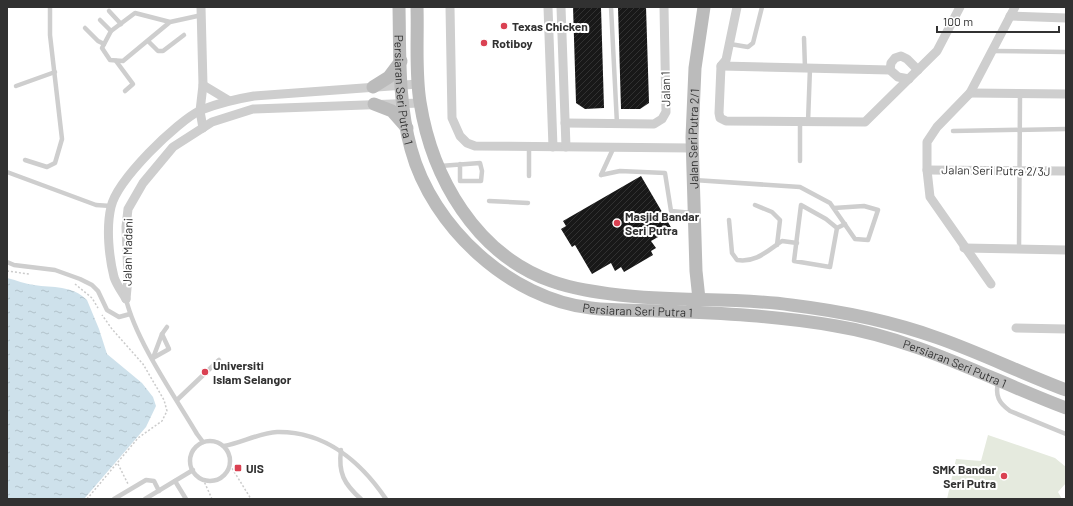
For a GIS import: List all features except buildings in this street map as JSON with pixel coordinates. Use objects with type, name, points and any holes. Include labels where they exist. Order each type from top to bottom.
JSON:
[{"type":"street","points":[[392,7],[400,22]]},
{"type":"street","name":"Persiaran Seri Putra 1","points":[[399,7],[400,61],[403,103],[411,149],[422,178],[437,205],[454,230],[476,252],[507,278],[546,297],[590,308],[763,317],[837,326],[884,337],[931,351],[1066,408]]},
{"type":"street","name":"Persiaran Seri Putra 1","points":[[417,7],[418,84],[420,103],[429,143],[438,166],[461,208],[476,229],[496,249],[521,267],[551,281],[584,290],[661,298],[730,300],[790,304],[875,320],[904,327],[944,340],[1066,390]]},
{"type":"street","points":[[450,7],[452,118],[460,136],[467,143],[475,146],[613,149],[692,148]]},
{"type":"street","points":[[548,7],[552,147]]},
{"type":"street","points":[[561,7],[566,147]]},
{"type":"street","name":"Jalan 1","points":[[565,123],[654,124],[662,119],[666,112],[664,7]]},
{"type":"street","name":"Jalan Seri Putra 2/1","points":[[696,300],[692,148],[695,68],[704,7]]},
{"type":"street","points":[[736,7],[726,60],[721,66],[718,112],[720,118],[726,121],[804,122],[865,122],[937,51],[960,7]]},
{"type":"street","points":[[991,284],[930,198],[927,170],[928,142],[931,135],[970,93],[1015,7]]},
{"type":"street","points":[[202,11],[203,85],[200,111],[203,128]]},
{"type":"street","points":[[1010,16],[1066,18]]},
{"type":"street","points":[[890,70],[895,58],[901,56],[907,59],[918,70]]},
{"type":"street","points":[[373,87],[389,77],[400,61]]},
{"type":"street","points":[[721,66],[890,70],[898,77],[909,79]]},
{"type":"street","name":"Jalan Madani","points":[[126,299],[114,278],[109,222],[111,206],[116,194],[127,178],[154,148],[200,111],[228,100],[254,96],[401,84],[418,84]]},
{"type":"street","points":[[203,85],[228,100]]},
{"type":"street","points":[[970,93],[1066,94]]},
{"type":"street","name":"Jalan Madani","points":[[126,299],[128,277],[128,209],[143,183],[173,147],[212,122],[253,109],[420,103]]},
{"type":"street","points":[[374,104],[392,111],[407,130]]},
{"type":"street","name":"Jalan Seri Putra 2/3J","points":[[927,170],[1066,171]]},
{"type":"street","points":[[964,248],[1066,250]]},
{"type":"street","points":[[111,255],[127,254]]},
{"type":"street","points":[[661,298],[685,290],[696,279],[715,296],[730,300]]},
{"type":"street","points":[[648,310],[658,307],[685,308],[696,300],[707,308],[747,312],[763,317]]},
{"type":"street","points":[[1016,328],[1066,329]]},
{"type":"lane","points":[[25,160],[47,167],[55,162],[62,139],[50,35],[50,7]]},
{"type":"lane","points":[[611,7],[617,124]]},
{"type":"lane","points":[[730,44],[748,47],[753,43],[762,7]]},
{"type":"lane","points":[[110,11],[121,24]]},
{"type":"lane","points":[[170,22],[135,13],[111,31],[102,48],[110,60],[123,61],[170,22],[202,11]]},
{"type":"lane","points":[[100,20],[111,31]]},
{"type":"lane","points":[[85,28],[98,41],[104,44]]},
{"type":"lane","points":[[148,41],[158,51],[163,51],[184,34]]},
{"type":"lane","points":[[800,161],[807,68],[804,38]]},
{"type":"lane","points":[[992,51],[1066,52]]},
{"type":"lane","points":[[116,61],[128,75],[133,84],[125,91]]},
{"type":"lane","points":[[16,86],[55,72]]},
{"type":"lane","points":[[1019,249],[1020,94]]},
{"type":"lane","points":[[953,131],[1066,129]]},
{"type":"lane","points":[[529,147],[529,176]]},
{"type":"lane","points":[[613,149],[601,175],[620,171],[665,173],[671,211],[693,213]]},
{"type":"lane","points":[[438,166],[460,164],[480,163],[482,171],[481,181],[460,181],[460,164]]},
{"type":"lane","points":[[7,172],[96,205],[111,206]]},
{"type":"lane","points":[[693,180],[800,187],[830,203],[855,239],[868,240],[878,210],[864,206],[834,208]]},
{"type":"lane","points":[[489,200],[528,203]]},
{"type":"lane","points":[[755,205],[772,212],[780,220],[777,245]]},
{"type":"lane","points":[[801,205],[826,219],[837,228],[830,267],[794,261],[801,205]]},
{"type":"lane","points":[[729,220],[732,252],[737,260],[747,261],[761,257],[782,241],[797,243]]},
{"type":"lane","points":[[837,228],[844,224]]},
{"type":"lane","points":[[7,262],[14,265],[55,270],[80,279],[92,285],[98,291],[106,310],[119,317],[130,314]]},
{"type":"lane","points":[[126,299],[130,314],[153,358],[203,442]]},
{"type":"lane","points":[[153,358],[162,334],[167,327]]},
{"type":"lane","points":[[153,358],[169,349],[162,334]]},
{"type":"lane","points":[[177,400],[219,360]]},
{"type":"lane","points":[[999,379],[997,390],[998,399],[1003,406],[1066,434]]},
{"type":"lane","points":[[224,446],[276,432],[298,433],[320,440],[341,450],[360,465],[386,499]]},
{"type":"lane","points":[[214,441],[224,446],[228,452],[230,465],[217,480],[203,479],[193,470],[191,457],[193,451],[203,442],[214,441]]},
{"type":"lane","points":[[341,450],[339,466],[344,478],[354,493],[361,499]]},
{"type":"lane","points":[[145,499],[193,470]]},
{"type":"lane","points":[[114,499],[146,480],[154,481],[159,490]]},
{"type":"lane","points":[[175,481],[186,499]]},
{"type":"path","points":[[7,271],[31,274]]},
{"type":"path","points":[[70,281],[92,298],[99,309]]},
{"type":"path","points":[[86,499],[118,464],[138,438],[162,422],[167,411],[164,400],[143,364],[112,329],[101,313]]},
{"type":"path","points":[[118,464],[130,489]]},
{"type":"path","points":[[230,465],[251,499]]},
{"type":"path","points":[[203,479],[212,499]]},
{"type":"shaded area","name":"SMK Bandar Seri Putra","points":[[988,435],[1055,458],[1066,467],[1066,483],[1058,492],[1062,499],[947,499],[956,459],[981,461]]},
{"type":"water","points":[[7,278],[31,284],[69,289],[81,295],[87,300],[107,354],[142,383],[153,397],[156,406],[146,427],[84,499],[7,499]]},
{"type":"place","name":"Texas Chicken","points":[[504,26]]},
{"type":"place","name":"Rotiboy","points":[[484,43]]},
{"type":"place","name":"Masjid Bandar Seri Putra","points":[[617,223]]},
{"type":"place","name":"Universiti Islam Selangor","points":[[205,372]]},
{"type":"place","name":"UIS","points":[[238,468]]},
{"type":"place","name":"SMK Bandar Seri Putra","points":[[1004,476]]}]
